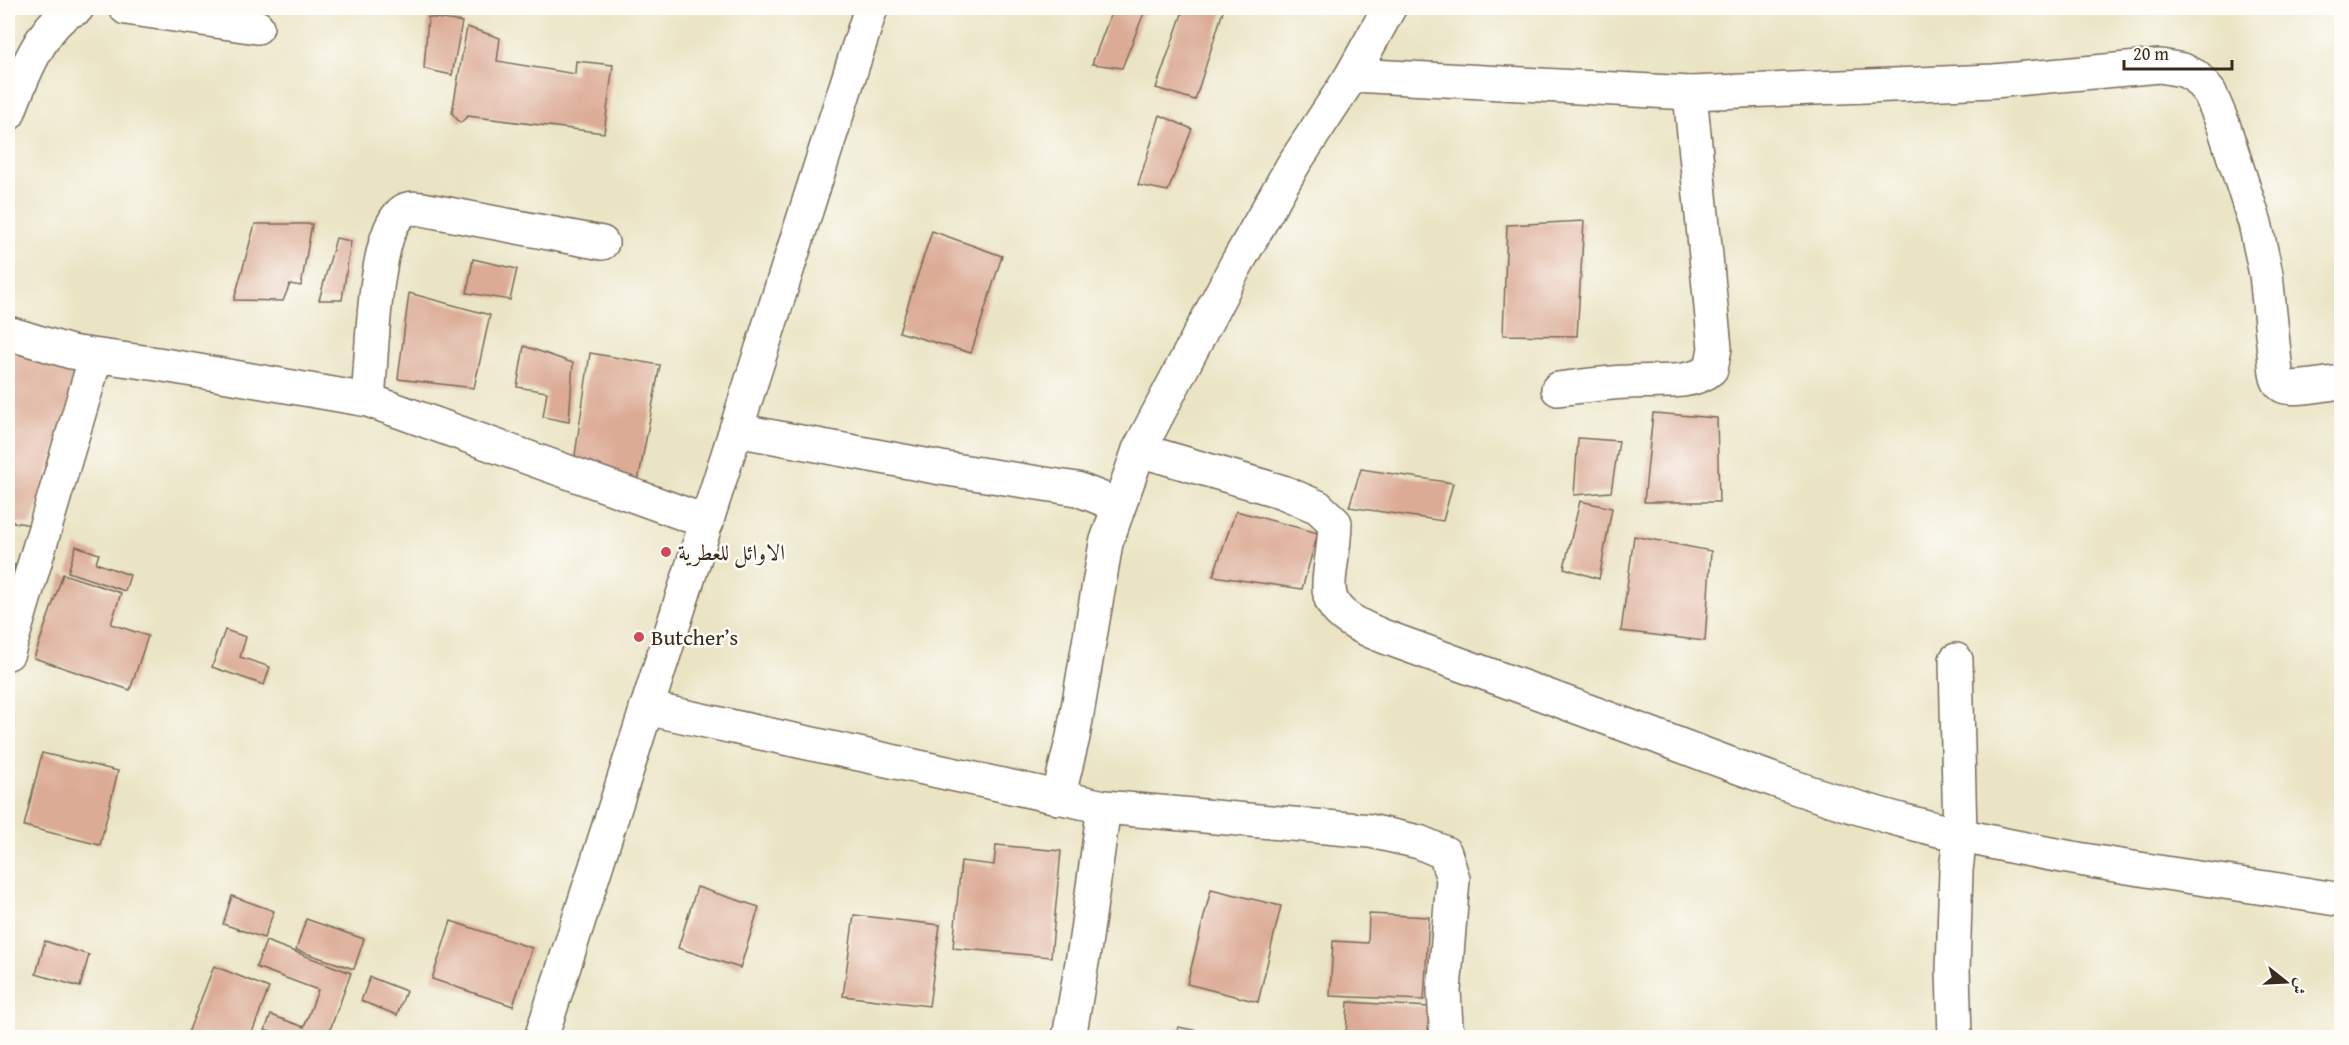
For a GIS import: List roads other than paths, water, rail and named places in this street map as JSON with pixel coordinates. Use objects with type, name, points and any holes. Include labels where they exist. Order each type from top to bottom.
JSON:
[{"type":"street","points":[[8,114],[41,40],[55,23],[72,9],[77,8]]},
{"type":"street","points":[[126,8],[257,27]]},
{"type":"street","points":[[541,1038],[871,8]]},
{"type":"street","points":[[1058,798],[1073,736],[1106,543],[1139,450],[1253,235],[1293,165],[1352,75],[1389,8]]},
{"type":"street","points":[[1352,75],[1690,93],[1994,81],[2160,66],[2183,70],[2195,76],[2210,93],[2241,175],[2266,274],[2276,373],[2280,384],[2286,388],[2342,382]]},
{"type":"street","points":[[1558,389],[1680,379],[1704,375],[1711,369],[1715,348],[1690,93]]},
{"type":"street","points":[[368,400],[379,267],[390,227],[400,214],[409,208],[422,208],[602,243]]},
{"type":"street","points":[[8,333],[71,352],[158,364],[368,400],[707,522]]},
{"type":"street","points":[[8,653],[96,356]]},
{"type":"street","points":[[736,430],[942,468],[1077,489],[1118,505]]},
{"type":"street","points":[[1139,450],[1283,492],[1318,507],[1335,523],[1327,583],[1331,603],[1344,618],[1366,630],[1748,771],[1821,796],[1960,836],[2038,853],[2150,872],[2342,900]]},
{"type":"street","points":[[1955,1038],[1954,914],[1960,836],[1956,660]]},
{"type":"street","points":[[646,708],[1104,807],[1370,831],[1419,842],[1445,853],[1453,879],[1444,991],[1449,1038]]},
{"type":"street","points":[[1069,1038],[1085,945],[1104,807]]},
{"type":"place","name":"الاوائل للعطرية","points":[[666,552]]},
{"type":"place","name":"Butcher’s","points":[[639,637]]}]
